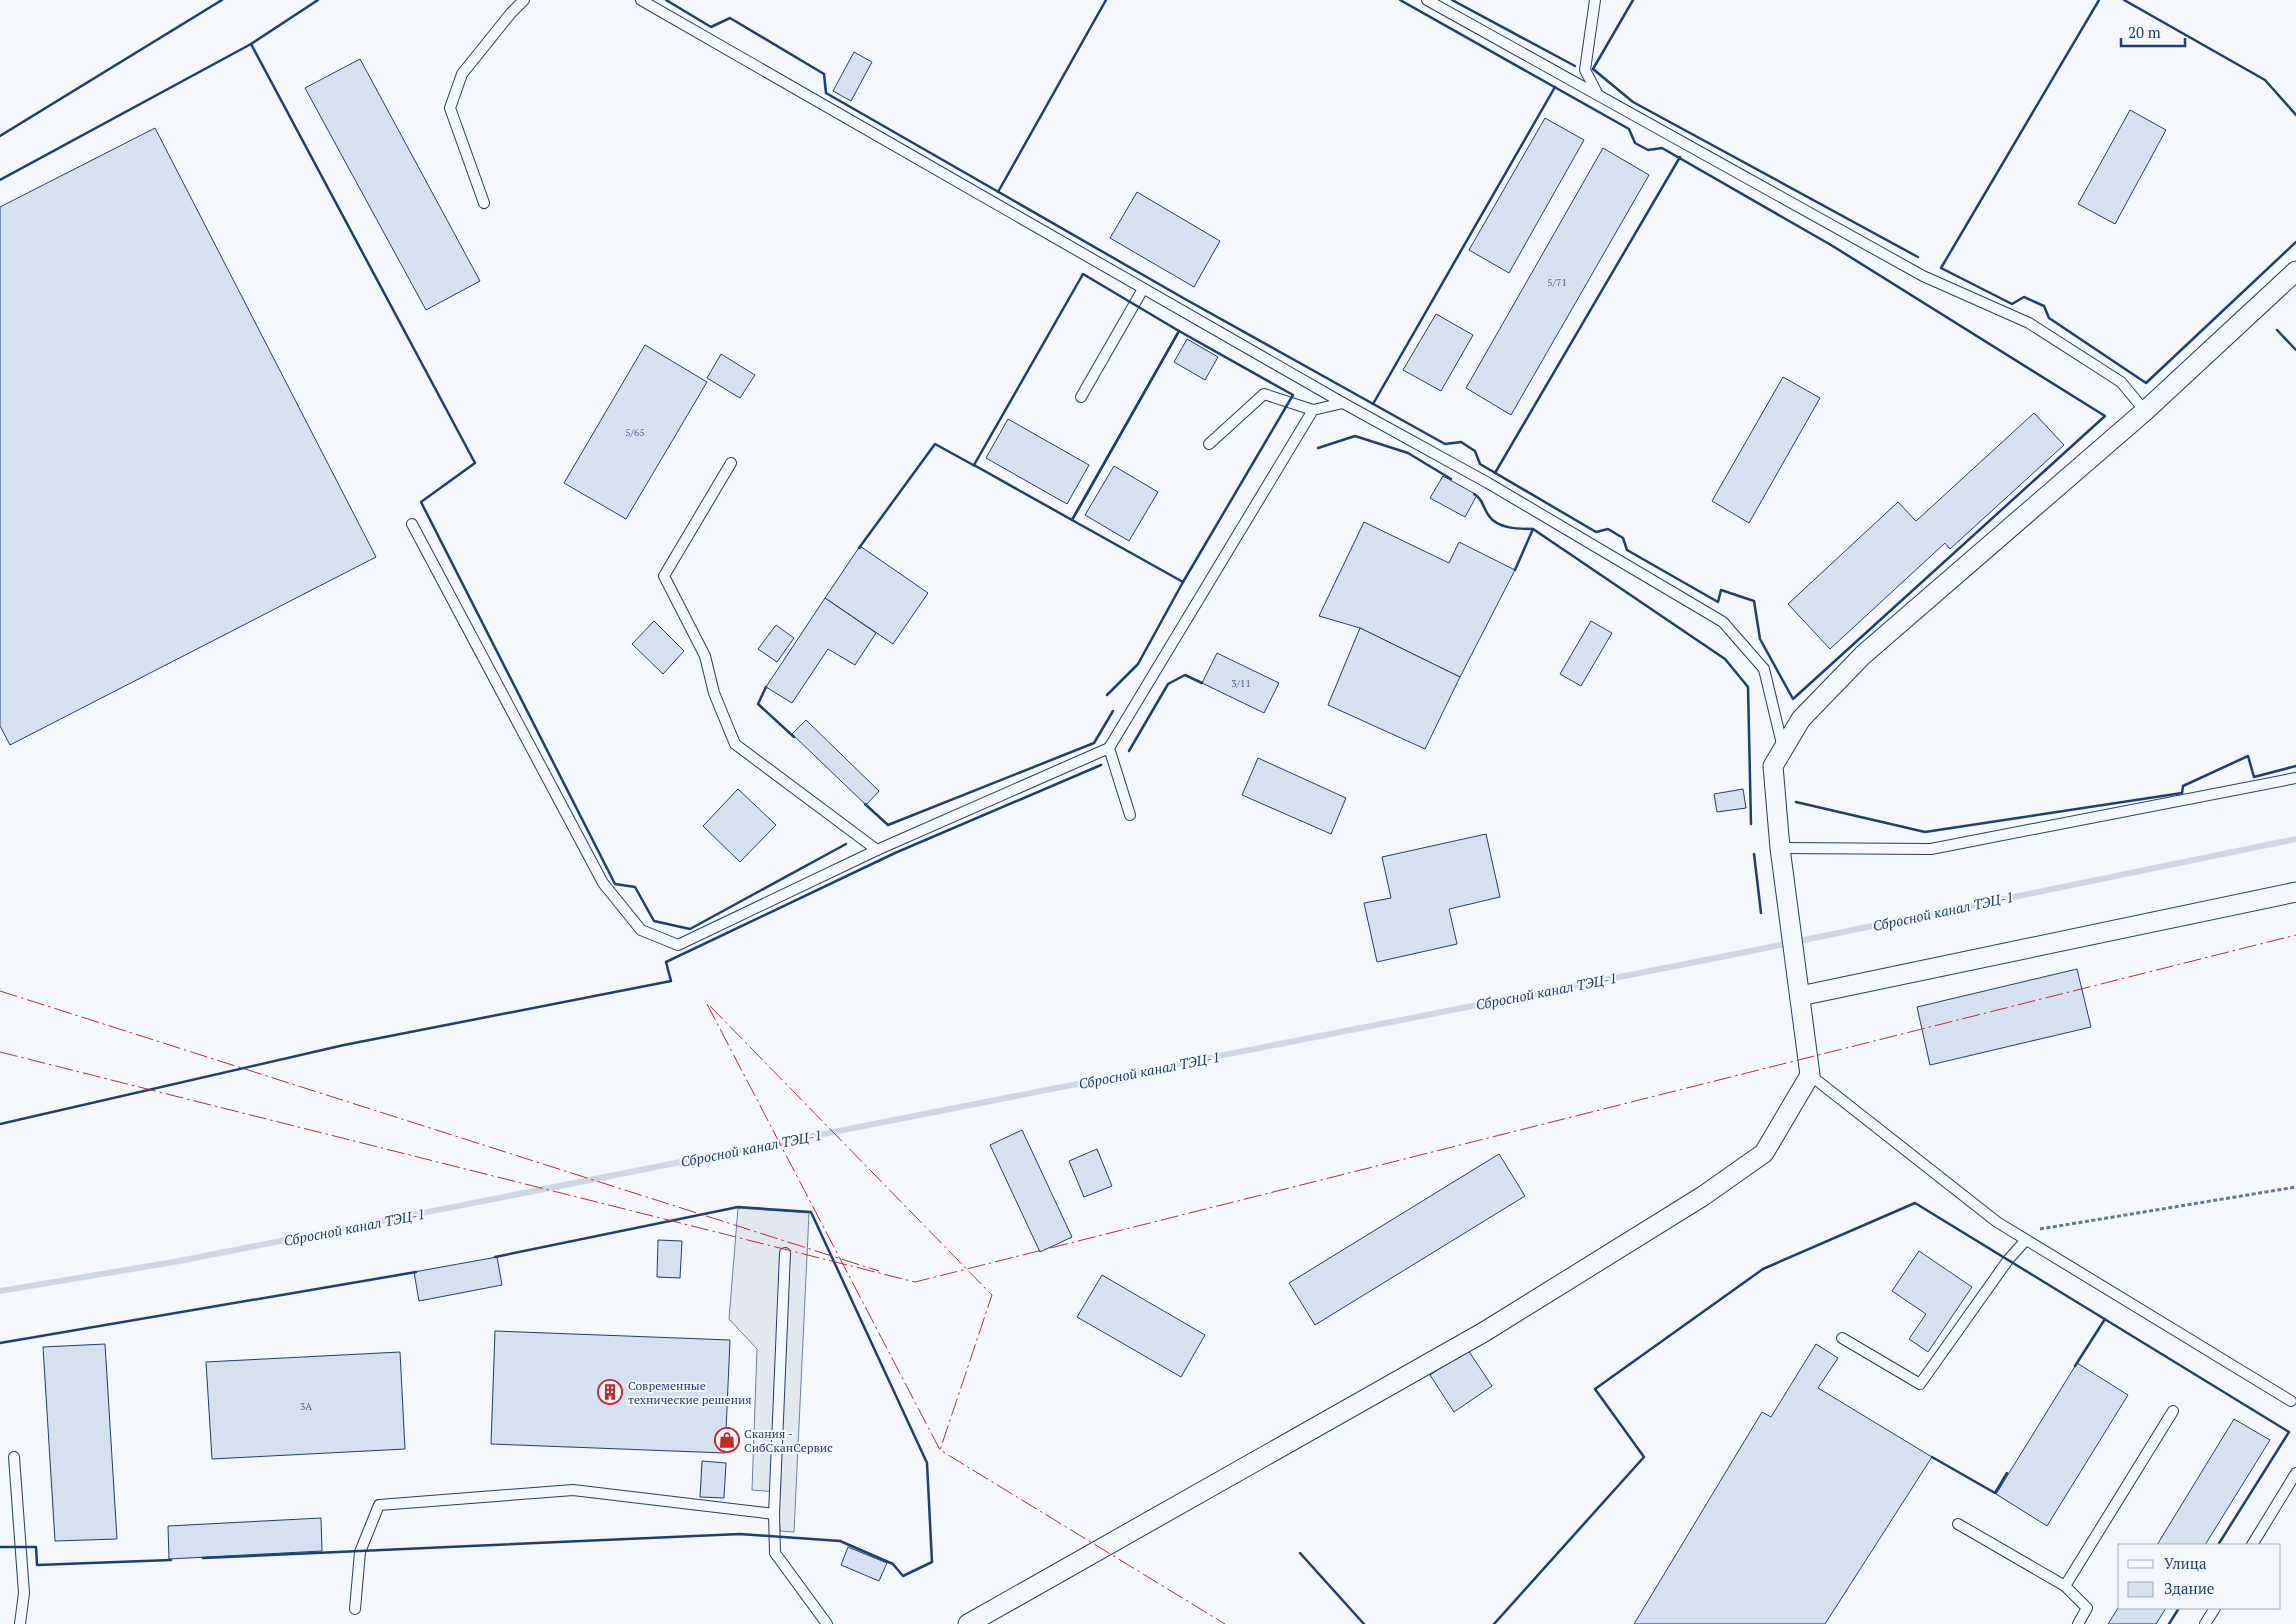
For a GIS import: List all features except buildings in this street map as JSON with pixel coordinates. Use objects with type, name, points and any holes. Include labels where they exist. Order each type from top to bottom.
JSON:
[{"type":"street","points":[[968,1624],[1484,1332],[1703,1196],[1764,1153],[1810,1075],[1780,848],[1773,766],[1800,719],[1863,655],[2145,411],[2296,271]]},
{"type":"street","points":[[1800,996],[2296,892]]},
{"type":"lane","points":[[484,203],[450,108],[462,74],[511,13],[524,0]]},
{"type":"lane","points":[[641,0],[1143,289],[1488,483],[1723,622],[1764,669],[1783,749]]},
{"type":"lane","points":[[1427,0],[1923,276],[2029,323],[2121,382],[2145,411]]},
{"type":"lane","points":[[1595,0],[1584,70],[1598,94]]},
{"type":"lane","points":[[1081,397],[1143,289]]},
{"type":"lane","points":[[1209,444],[1264,394],[1314,410],[1343,403]]},
{"type":"lane","points":[[412,524],[603,883],[641,930],[678,945],[877,850],[1109,748],[1314,410]]},
{"type":"lane","points":[[731,463],[664,576],[705,656],[714,693],[735,744],[877,850]]},
{"type":"lane","points":[[1109,748],[1130,815]]},
{"type":"lane","points":[[1780,848],[1931,850],[2296,778]]},
{"type":"lane","points":[[1810,1075],[2014,1233],[2291,1401]]},
{"type":"lane","points":[[1842,1338],[1920,1384],[2008,1260],[2025,1240]]},
{"type":"lane","points":[[785,1253],[774,1514],[775,1553],[827,1624]]},
{"type":"lane","points":[[2065,1586],[2173,1411]]},
{"type":"lane","points":[[14,1457],[24,1593],[20,1624]]},
{"type":"lane","points":[[2253,1544],[2296,1472]]},
{"type":"lane","points":[[355,1609],[360,1552],[379,1505],[574,1490],[774,1514]]},
{"type":"lane","points":[[1958,1524],[2065,1586],[2087,1608],[2078,1624]]},
{"type":"lane","points":[[2205,1624],[2214,1609]]},
{"type":"path","points":[[2014,1233],[2296,1186]]},
{"type":"shaded area","points":[[738,1208],[809,1213],[794,1532],[780,1531],[778,1492],[752,1490],[757,1349],[729,1319]]},
{"type":"waterway","name":"Сбросной канал ТЭЦ-1","points":[[0,1291],[174,1262],[1731,955],[2296,839]]},
{"type":"wall","points":[[0,136],[222,0]]},
{"type":"wall","points":[[0,180],[251,44],[318,0]]},
{"type":"wall","points":[[666,0],[711,27],[730,18],[824,74],[826,93],[1185,299],[1445,444],[1461,442],[1475,451],[1480,464],[1596,532],[1608,529],[1623,538],[1627,550],[1718,602],[1721,590],[1754,601],[1760,639],[1793,699],[2105,416],[1831,245],[1662,148],[1648,150],[1635,143],[1629,129],[1400,0]]},
{"type":"wall","points":[[998,192],[1106,0]]},
{"type":"wall","points":[[1452,0],[1575,66]]},
{"type":"wall","points":[[1633,0],[1593,69],[1633,102],[1918,257]]},
{"type":"wall","points":[[2099,0],[1941,268],[2012,304],[2024,297],[2044,306],[2049,318],[2146,383],[2296,242]]},
{"type":"wall","points":[[2124,0],[2265,80],[2296,115]]},
{"type":"wall","points":[[251,44],[475,463],[421,502],[615,884],[635,887],[654,921],[690,929],[846,844]]},
{"type":"wall","points":[[1373,404],[1555,87]]},
{"type":"wall","points":[[1495,473],[1680,157]]},
{"type":"wall","points":[[1083,274],[1179,331],[1072,520],[974,465],[1083,274]]},
{"type":"wall","points":[[2277,330],[2296,350]]},
{"type":"wall","points":[[1179,331],[1293,395],[1183,582],[1072,520],[1179,331]]},
{"type":"wall","points":[[1318,448],[1355,436],[1408,453],[1451,479]]},
{"type":"wall","points":[[859,548],[935,444],[975,466]]},
{"type":"wall","points":[[1474,494],[1481,501],[1489,516],[1498,524],[1521,529],[1533,529],[1725,659],[1748,687],[1751,824]]},
{"type":"wall","points":[[1515,570],[1533,529]]},
{"type":"wall","points":[[1107,695],[1138,664],[1183,582]]},
{"type":"wall","points":[[1129,751],[1168,684],[1185,675],[1202,683]]},
{"type":"wall","points":[[766,687],[758,704],[794,737]]},
{"type":"wall","points":[[865,804],[888,825],[1094,743],[1113,711]]},
{"type":"wall","points":[[1796,802],[1925,832],[2182,793],[2183,786],[2248,756],[2254,777],[2296,766]]},
{"type":"wall","points":[[0,1124],[344,1045],[671,981],[666,962],[895,853],[1101,765]]},
{"type":"wall","points":[[1754,854],[1761,913]]},
{"type":"wall","points":[[1494,1624],[1644,1457],[1595,1389],[1763,1269],[1915,1203],[2289,1432],[2219,1544]]},
{"type":"wall","points":[[203,1558],[740,1534],[840,1541],[893,1564],[903,1576],[932,1562],[927,1463],[811,1212],[738,1207],[495,1257]]},
{"type":"wall","points":[[0,1343],[416,1272]]},
{"type":"wall","points":[[2075,1366],[2105,1319]]},
{"type":"wall","points":[[1932,1457],[1995,1493],[2007,1473]]},
{"type":"wall","points":[[0,1547],[36,1547],[37,1565],[171,1560]]},
{"type":"wall","points":[[1300,1553],[1364,1624]]},
{"type":"wall","points":[[2169,1624],[2178,1609]]},
{"type":"power","points":[[0,1052],[915,1282],[2296,935]]},
{"type":"power","points":[[0,991],[879,1271]]},
{"type":"power","points":[[707,1004],[940,1450],[1225,1624]]},
{"type":"power","points":[[710,1006],[992,1295],[940,1450]]},
{"type":"place","name":"Современные технические решения","points":[[610,1392]]},
{"type":"place","name":"Скания - СибСканСервис","points":[[727,1440]]}]
